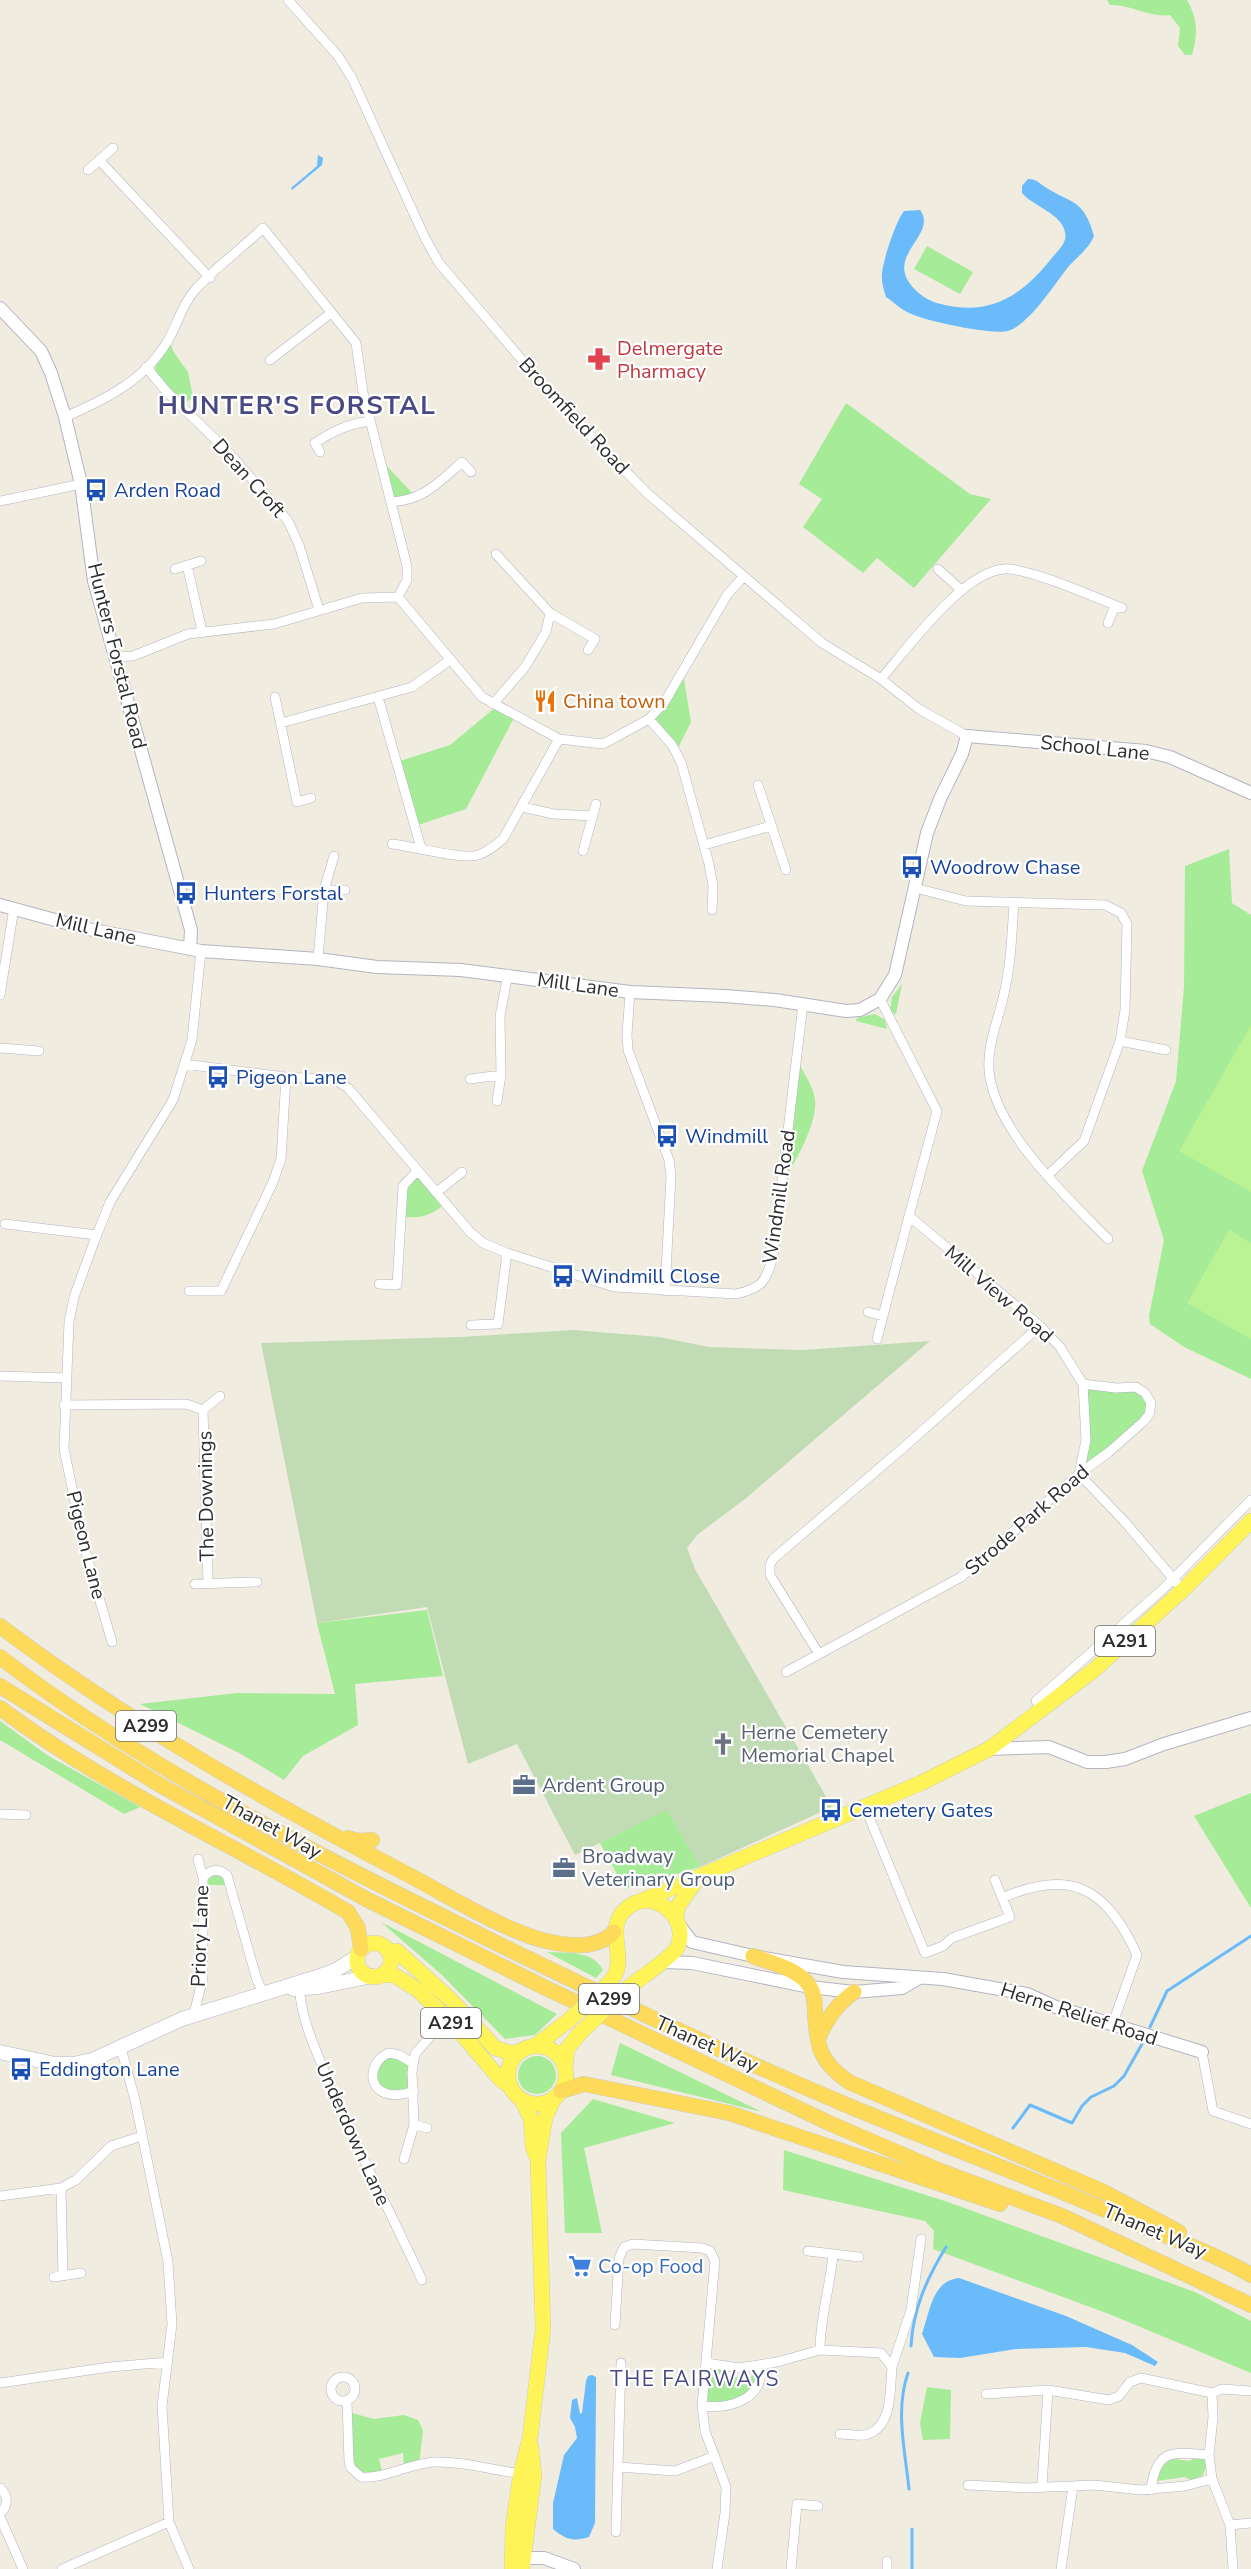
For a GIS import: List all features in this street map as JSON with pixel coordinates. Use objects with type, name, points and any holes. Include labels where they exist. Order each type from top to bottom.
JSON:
[{"type":"highway","name":"A299","points":[[0,1626],[101,1698],[178,1747],[319,1828],[523,1933],[548,1941],[587,1945],[602,1942],[614,1932]]},
{"type":"highway","name":"Thanet Way","points":[[0,1657],[62,1702],[180,1776],[351,1871],[514,1953],[639,2014],[838,2101],[1106,2210],[1245,2271]]},
{"type":"highway","name":"Thanet Way","points":[[0,1686],[160,1785],[376,1905],[830,2123],[938,2170],[1062,2216],[1251,2305]]},
{"type":"highway","points":[[0,1708],[91,1768],[203,1833],[348,1912],[358,1928],[359,1953]]},
{"type":"highway","points":[[319,1828],[358,1841],[372,1840]]},
{"type":"highway","points":[[753,1956],[794,1973],[810,1987]]},
{"type":"highway","name":"A299","points":[[810,1987],[815,2001],[817,2043],[827,2063],[849,2082],[1104,2192],[1245,2271]]},
{"type":"highway","points":[[817,2043],[829,2016],[839,2003],[854,1992]]},
{"type":"highway","name":"A299","points":[[558,2094],[584,2084],[729,2114],[1142,2253]]},
{"type":"main road","name":"A291","points":[[641,1901],[936,1776],[989,1749],[1094,1670],[1178,1585],[1251,1521]]},
{"type":"main road","points":[[516,2565],[543,2321],[538,2161],[545,2118],[566,2074],[568,2047],[624,1991],[676,1948],[680,1938],[677,1920],[678,1906],[698,1878]]},
{"type":"main road","points":[[538,2161],[532,2147],[531,2120],[522,2100],[511,2087],[509,2068],[519,2052],[535,2046],[568,2021],[609,1983],[618,1968],[618,1949],[614,1932],[618,1917],[623,1911],[641,1901],[660,1903],[669,1909],[677,1920]]},
{"type":"main road","name":"A291","points":[[359,1953],[375,1943],[388,1951],[397,1951],[433,1984],[495,2048],[510,2054],[519,2052]]},
{"type":"main road","points":[[0,2052],[28,2060],[64,2064],[92,2061],[194,2014],[282,1989],[376,1976],[389,1967],[388,1951]]},
{"type":"main road","points":[[299,1986],[336,1970],[359,1953],[361,1970],[376,1976]]},
{"type":"main road","name":"A291","points":[[376,1976],[394,1975],[410,1983],[446,2018],[500,2079],[511,2087]]},
{"type":"main road","points":[[535,2046],[543,2046],[556,2053],[565,2066]]},
{"type":"main road","points":[[522,2100],[538,2104],[558,2094]]},
{"type":"street","name":"Broomfield Road","points":[[288,0],[332,48],[352,78],[425,238],[449,277],[564,409],[648,494],[822,642],[881,679],[920,709],[967,736]]},
{"type":"street","points":[[88,170],[113,148]]},
{"type":"street","points":[[99,160],[210,278]]},
{"type":"street","points":[[65,417],[124,387],[146,367],[166,344],[194,291],[262,228],[356,343],[363,392],[407,566],[407,580],[398,597]]},
{"type":"street","name":"Hunters Forstal Road","points":[[0,308],[41,351],[51,373],[65,417],[81,484],[94,581],[196,950]]},
{"type":"street","points":[[270,360],[331,313]]},
{"type":"street","name":"Dean Croft","points":[[146,367],[166,391],[231,455],[288,521],[299,545],[319,610]]},
{"type":"street","points":[[320,452],[315,443],[334,430],[353,423],[370,421]]},
{"type":"street","points":[[391,502],[408,501],[422,496],[462,462],[471,472]]},
{"type":"street","points":[[0,501],[81,484]]},
{"type":"street","points":[[496,554],[550,613],[595,639],[588,650]]},
{"type":"street","points":[[175,569],[201,561]]},
{"type":"street","points":[[187,565],[202,631]]},
{"type":"street","points":[[938,569],[960,590]]},
{"type":"street","points":[[881,679],[960,590],[979,576],[1008,569],[1051,581],[1118,607],[1108,623]]},
{"type":"street","points":[[398,597],[482,697],[559,739],[603,744],[649,719],[664,703],[727,595],[744,576]]},
{"type":"street","points":[[115,657],[133,656],[164,641],[202,631],[274,624],[362,598],[398,597]]},
{"type":"street","points":[[492,704],[525,667],[546,632],[550,613]]},
{"type":"street","points":[[281,723],[412,687],[450,660]]},
{"type":"street","points":[[275,697],[297,802],[310,798]]},
{"type":"street","points":[[378,697],[421,848]]},
{"type":"street","points":[[649,719],[672,744],[681,762],[713,886],[712,910]]},
{"type":"street","points":[[877,1339],[937,1111],[880,999],[895,975],[927,833],[962,753],[967,736]]},
{"type":"street","name":"School Lane","points":[[967,736],[1146,751],[1170,757],[1251,793]]},
{"type":"street","points":[[392,844],[465,856],[478,855],[503,839],[559,739]]},
{"type":"street","points":[[758,785],[786,870]]},
{"type":"street","points":[[583,851],[596,804]]},
{"type":"street","points":[[522,807],[554,814],[593,816]]},
{"type":"street","points":[[704,845],[771,826]]},
{"type":"street","points":[[318,959],[324,890],[334,856]]},
{"type":"street","points":[[915,888],[966,901],[1105,905],[1121,913],[1127,924],[1125,1010],[1120,1041],[1084,1141],[1047,1176]]},
{"type":"street","points":[[324,890],[345,890]]},
{"type":"street","points":[[1014,903],[1010,960],[992,1039],[989,1070],[997,1098],[1014,1135],[1047,1176],[1108,1239]]},
{"type":"street","name":"Mill Lane","points":[[0,905],[88,929],[196,950],[318,959],[377,967],[507,974],[557,984],[630,992],[724,996],[846,1011],[860,1010],[880,999]]},
{"type":"street","points":[[0,995],[14,908]]},
{"type":"street","name":"Pigeon Lane","points":[[112,1642],[92,1576],[64,1449],[69,1322],[74,1297],[110,1202],[173,1100],[192,1040],[195,1021],[196,950]]},
{"type":"street","points":[[497,1101],[501,1075],[500,1016],[507,974]]},
{"type":"street","points":[[630,992],[628,1050],[669,1160],[671,1176],[665,1291]]},
{"type":"street","name":"Windmill Road","points":[[184,1064],[286,1077],[335,1080],[348,1088],[470,1232],[483,1243],[507,1253],[614,1287],[736,1294],[750,1291],[760,1285],[767,1276],[773,1256],[803,1004]]},
{"type":"street","points":[[1120,1041],[1166,1050]]},
{"type":"street","points":[[0,1047],[39,1051]]},
{"type":"street","points":[[470,1079],[501,1075]]},
{"type":"street","points":[[189,1291],[221,1290],[273,1182],[281,1159],[286,1077]]},
{"type":"street","points":[[379,1284],[397,1285],[403,1186],[417,1171]]},
{"type":"street","points":[[437,1192],[462,1172]]},
{"type":"street","name":"Mill View Road","points":[[909,1216],[1040,1326],[1060,1347],[1083,1384],[1086,1440],[1079,1474]]},
{"type":"street","points":[[5,1224],[96,1235]]},
{"type":"street","points":[[471,1324],[498,1324],[507,1253]]},
{"type":"street","points":[[868,1312],[883,1316]]},
{"type":"street","points":[[819,1654],[770,1575],[772,1559],[903,1448],[1040,1326]]},
{"type":"street","points":[[0,1376],[66,1378]]},
{"type":"street","name":"Strode Park Road","points":[[786,1672],[961,1577],[1079,1474],[1109,1452],[1149,1415],[1151,1403],[1145,1393],[1136,1387],[1116,1388],[1083,1384]]},
{"type":"street","name":"The Downings","points":[[203,1410],[220,1396]]},
{"type":"street","name":"The Downings","points":[[64,1405],[186,1404],[203,1410]]},
{"type":"street","name":"The Downings","points":[[203,1410],[208,1583]]},
{"type":"street","points":[[1079,1474],[1124,1521],[1178,1585]]},
{"type":"street","points":[[1036,1701],[1178,1585],[1251,1500]]},
{"type":"street","name":"The Downings","points":[[195,1584],[257,1582]]},
{"type":"street","points":[[989,1749],[1049,1747],[1088,1762],[1106,1762],[1125,1759],[1164,1744],[1251,1718]]},
{"type":"street","points":[[865,1807],[925,1953],[944,1946],[952,1938],[1010,1917],[995,1880]]},
{"type":"street","points":[[0,1814],[26,1815]]},
{"type":"street","name":"Priory Lane","points":[[194,2014],[203,1977],[202,1878],[198,1859]]},
{"type":"street","points":[[202,1878],[209,1871],[217,1870],[227,1875],[257,1980],[264,1995]]},
{"type":"street","points":[[1002,1898],[1028,1887],[1052,1885],[1078,1886],[1098,1897],[1130,1939],[1137,1955],[1113,2024]]},
{"type":"street","name":"Herne Relief Road","points":[[677,1920],[692,1942],[753,1956],[843,1972],[991,1986],[1027,1994],[1056,2007],[1202,2052]]},
{"type":"street","name":"Herne Relief Road","points":[[659,1964],[679,1961],[708,1965],[810,1987],[854,1992],[902,1988],[920,1978]]},
{"type":"street","name":"Underdown Lane","points":[[299,1986],[308,2031],[317,2053],[369,2173],[422,2280]]},
{"type":"street","points":[[404,2159],[414,2125],[413,2063],[416,2050],[446,2018]]},
{"type":"street","points":[[121,2048],[167,2254],[172,2292],[172,2324],[162,2406],[169,2522],[189,2569]]},
{"type":"street","points":[[1202,2052],[1213,2111],[1251,2124]]},
{"type":"street","points":[[413,2063],[399,2055],[389,2053],[376,2061],[373,2070],[374,2081],[379,2090],[387,2094],[414,2091]]},
{"type":"street","points":[[414,2125],[427,2128]]},
{"type":"street","points":[[0,2196],[61,2188],[76,2180],[111,2146],[142,2136]]},
{"type":"street","points":[[61,2188],[58,2276],[81,2272]]},
{"type":"street","points":[[840,2434],[868,2434],[881,2424],[888,2410],[892,2367],[911,2310],[921,2239]]},
{"type":"street","points":[[615,2325],[619,2258],[624,2247],[633,2244],[702,2248],[710,2251],[715,2261],[702,2406],[703,2421],[721,2469],[726,2499],[717,2569]]},
{"type":"street","points":[[808,2251],[859,2257]]},
{"type":"street","points":[[820,2350],[820,2328],[831,2279],[832,2255]]},
{"type":"street","points":[[707,2363],[739,2368],[761,2365],[820,2350],[881,2353],[892,2367]]},
{"type":"street","points":[[0,2383],[110,2367],[168,2362]]},
{"type":"street","points":[[616,2532],[621,2363]]},
{"type":"street","points":[[702,2406],[726,2407],[743,2401],[758,2383],[761,2365]]},
{"type":"street","points":[[986,2394],[1048,2390],[1109,2400],[1119,2396],[1130,2382],[1142,2379],[1212,2393],[1222,2389],[1251,2391]]},
{"type":"street","points":[[1042,2486],[1048,2390]]},
{"type":"street","points":[[1212,2393],[1213,2417],[1209,2455],[1212,2479],[1230,2525],[1233,2569]]},
{"type":"street","points":[[347,2401],[349,2462],[351,2468],[361,2477],[382,2475],[433,2462],[462,2462],[501,2472],[527,2474]]},
{"type":"street","points":[[1151,2490],[1157,2463],[1164,2458],[1180,2453],[1209,2455]]},
{"type":"street","points":[[618,2467],[675,2471],[715,2456]]},
{"type":"street","points":[[968,2485],[1026,2488],[1094,2485],[1151,2490],[1185,2486],[1212,2479]]},
{"type":"street","points":[[1061,2569],[1073,2487]]},
{"type":"street","points":[[0,2488],[6,2498],[6,2507],[0,2515],[23,2569]]},
{"type":"street","points":[[791,2569],[796,2504],[818,2505]]},
{"type":"street","points":[[62,2569],[169,2522]]},
{"type":"street","points":[[1230,2525],[1251,2523]]},
{"type":"street","points":[[516,2565],[544,2558],[574,2569]]},
{"type":"green space","points":[[1107,0],[1187,0],[1196,27],[1192,55],[1185,55],[1178,46],[1180,28],[1170,15],[1155,15],[1110,5]]},
{"type":"green space","points":[[927,246],[973,272],[960,294],[914,269]]},
{"type":"green space","points":[[169,339],[173,351],[188,372],[193,397],[182,406],[155,374],[156,361]]},
{"type":"green space","points":[[846,403],[970,494],[991,499],[914,588],[877,558],[863,573],[803,527],[822,499],[799,484]]},
{"type":"green space","points":[[382,461],[417,498],[391,502]]},
{"type":"green space","points":[[683,673],[691,722],[676,752],[649,719]]},
{"type":"green space","points":[[497,706],[515,716],[466,809],[415,826],[397,762],[450,745]]},
{"type":"green space","points":[[1229,849],[1232,903],[1251,915],[1251,1379],[1184,1347],[1150,1324],[1149,1316],[1164,1240],[1142,1171],[1176,1081],[1184,987],[1185,866]]},
{"type":"green space","points":[[902,984],[896,1014],[890,1012],[892,997]]},
{"type":"green space","points":[[875,1014],[885,1020],[887,1029],[856,1021],[857,1018]]},
{"type":"green space","points":[[1251,1025],[1251,1192],[1179,1151]]},
{"type":"green space","points":[[797,1061],[812,1089],[815,1109],[804,1144],[781,1185]]},
{"type":"green space","points":[[417,1171],[446,1202],[436,1211],[425,1216],[401,1217],[403,1186]]},
{"type":"green space","points":[[1229,1230],[1251,1243],[1251,1339],[1187,1303]]},
{"type":"green space","points":[[574,1330],[659,1337],[709,1347],[803,1350],[930,1341],[745,1499],[697,1535],[687,1548],[695,1569],[832,1807],[700,1867],[667,1810],[575,1855],[517,1744],[468,1764],[427,1607],[317,1623],[261,1343],[460,1337]]},
{"type":"green space","points":[[1083,1384],[1145,1393],[1149,1415],[1079,1474],[1086,1440]]},
{"type":"green space","points":[[427,1610],[443,1676],[355,1684],[358,1725],[303,1756],[284,1780],[241,1754],[140,1704],[237,1693],[335,1694],[317,1623]]},
{"type":"green space","points":[[0,1721],[47,1755],[140,1807],[124,1814],[0,1740]]},
{"type":"green space","points":[[1251,1793],[1251,1908],[1194,1816]]},
{"type":"green space","points":[[667,1809],[700,1867],[625,1889],[600,1843]]},
{"type":"green space","points":[[217,1870],[231,1885],[201,1885]]},
{"type":"green space","points":[[381,1922],[557,2014],[535,2035],[505,2039],[442,1975]]},
{"type":"green space","points":[[547,1952],[586,1956],[593,1959],[603,1970],[596,1978]]},
{"type":"green space","points":[[620,2043],[762,2112],[611,2075]]},
{"type":"green space","points":[[381,2056],[408,2059],[414,2091],[397,2095],[374,2081]]},
{"type":"green space","points":[[537,2056],[550,2062],[556,2075],[550,2088],[537,2094],[524,2088],[518,2075],[524,2062]]},
{"type":"green space","points":[[593,2099],[675,2123],[584,2148],[602,2233],[565,2233],[561,2133]]},
{"type":"green space","points":[[784,2150],[948,2202],[1195,2292],[1251,2321],[1251,2373],[1109,2314],[933,2249],[934,2231],[925,2221],[783,2190]]},
{"type":"green space","points":[[707,2363],[722,2365],[722,2372],[726,2376],[749,2379],[761,2365],[748,2396],[702,2406]]},
{"type":"green space","points":[[927,2387],[951,2390],[950,2439],[923,2440],[920,2423]]},
{"type":"green space","points":[[348,2412],[374,2419],[404,2415],[418,2420],[423,2430],[419,2465],[404,2469],[403,2453],[379,2459],[383,2475],[371,2477],[351,2468]]},
{"type":"green space","points":[[1196,2457],[1205,2459],[1206,2468],[1202,2476],[1190,2480],[1185,2477],[1157,2481],[1157,2472],[1165,2461],[1175,2459],[1189,2461]]},
{"type":"water","points":[[318,155],[323,158],[322,165],[292,190],[291,188],[317,166]]},
{"type":"water","points":[[1028,179],[1037,181],[1076,204],[1086,215],[1094,236],[1040,305],[1024,321],[1008,331],[1000,332],[958,326],[909,313],[886,297],[882,280],[883,268],[894,232],[904,211],[920,210],[924,220],[922,229],[906,258],[904,269],[908,281],[927,299],[950,306],[981,307],[1007,298],[1030,282],[1061,247],[1066,236],[1059,220],[1022,193],[1022,186]]},
{"type":"water","points":[[959,2278],[1066,2316],[1132,2345],[1158,2362],[1155,2366],[1125,2353],[1086,2347],[1016,2349],[960,2358],[934,2357],[922,2334],[930,2307],[933,2298],[943,2285]]},
{"type":"water","points":[[588,2376],[596,2377],[595,2523],[589,2537],[574,2539],[565,2537],[553,2529],[553,2503],[564,2455],[577,2438],[570,2418],[572,2400],[577,2398],[580,2414],[582,2413],[586,2381]]},
{"type":"waterway","points":[[1150,2027],[1167,1991],[1251,1936]]},
{"type":"waterway","points":[[1013,2128],[1030,2105],[1072,2123],[1082,2106],[1091,2097],[1114,2086],[1124,2076],[1142,2044]]},
{"type":"waterway","points":[[911,2346],[912,2332],[922,2294],[946,2247]]},
{"type":"waterway","points":[[908,2373],[902,2401],[902,2416],[909,2489]]},
{"type":"waterway","points":[[912,2529],[912,2569]]},
{"type":"place","name":"Delmergate Pharmacy","points":[[599,359]]},
{"type":"place","name":"Arden Road","points":[[96,490]]},
{"type":"place","name":"China town","points":[[545,701]]},
{"type":"place","name":"Woodrow Chase","points":[[912,867]]},
{"type":"place","name":"Hunters Forstal","points":[[186,893]]},
{"type":"place","name":"Pigeon Lane","points":[[218,1077]]},
{"type":"place","name":"Windmill","points":[[667,1136]]},
{"type":"place","name":"Windmill Close","points":[[563,1276]]},
{"type":"place","name":"Herne Cemetery Memorial Chapel","points":[[723,1744]]},
{"type":"place","name":"Ardent Group","points":[[524,1785]]},
{"type":"place","name":"Cemetery Gates","points":[[831,1810]]},
{"type":"place","name":"Broadway Veterinary Group","points":[[564,1868]]},
{"type":"place","name":"Eddington Lane","points":[[21,2069]]},
{"type":"place","name":"Co-op Food","points":[[580,2266]]},
{"type":"district","name":"HUNTER'S FORSTAL","points":[[297,405]]},
{"type":"district","name":"THE FAIRWAYS","points":[[695,2379]]}]
